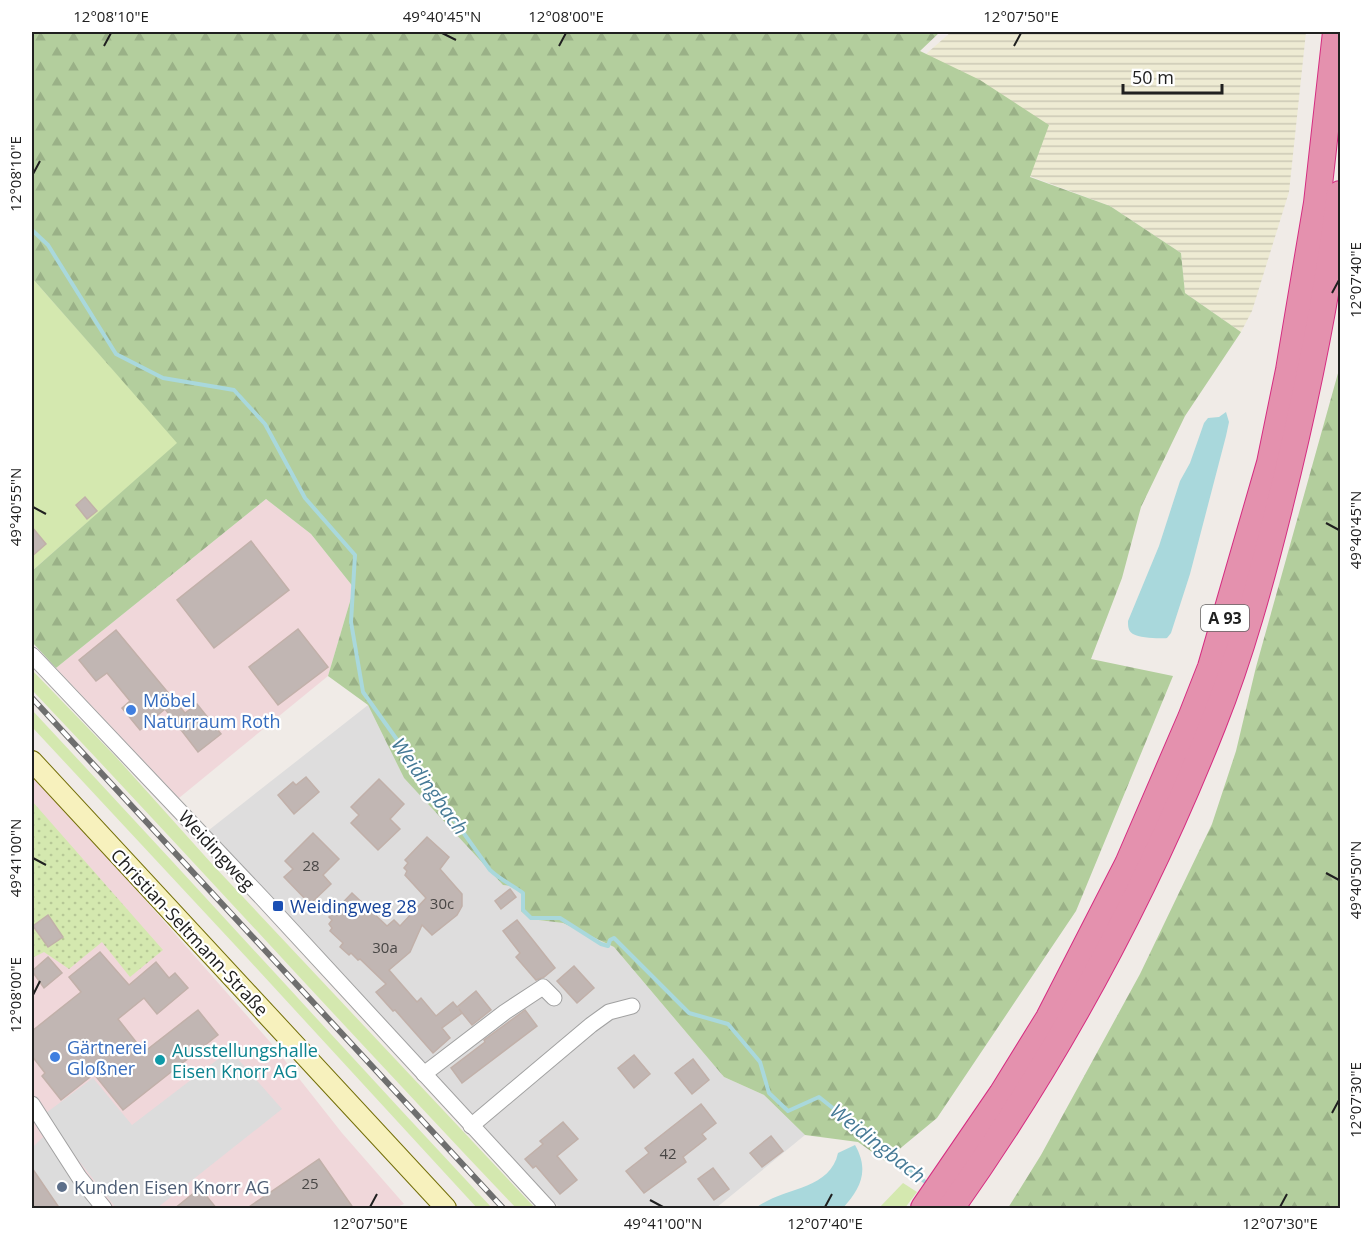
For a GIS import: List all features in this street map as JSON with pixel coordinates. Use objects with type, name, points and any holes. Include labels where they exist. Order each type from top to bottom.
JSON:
[{"type":"highway","name":"A 93","points":[[951,1209],[970,1160],[1002,1094],[1049,1017],[1128,864],[1211,667],[1270,463],[1289,370],[1317,203],[1336,32]]},
{"type":"highway","name":"A 93","points":[[924,1209],[970,1160],[1045,1066],[1117,938],[1149,871],[1214,721],[1265,565],[1297,436],[1332,257],[1341,194]]},
{"type":"main road","name":"Christian-Seltmann-Straße","points":[[32,761],[446,1209]]},
{"type":"street","name":"Weidingweg","points":[[32,655],[263,899],[548,1209]]},
{"type":"street","points":[[424,1074],[505,1012],[543,987],[554,998]]},
{"type":"street","points":[[471,1126],[591,1025],[609,1012],[632,1006]]},
{"type":"street","points":[[32,1104],[104,1209]]},
{"type":"shaded area","points":[[951,32],[1306,32],[1289,192],[1252,311],[1241,332],[1185,293],[1181,253],[1110,206],[1030,176],[926,54]]},
{"type":"shaded area","points":[[266,499],[311,534],[354,588],[328,676],[179,798],[56,668]]},
{"type":"shaded area","points":[[368,705],[404,778],[521,893],[522,911],[530,919],[563,923],[614,947],[724,1077],[764,1095],[805,1135],[716,1208],[560,1208],[511,1159],[209,830]]},
{"type":"shaded area","points":[[32,774],[271,1043],[342,1133],[404,1204],[395,1208],[32,1208]]},
{"type":"shaded area","points":[[230,1050],[282,1109],[157,1208],[116,1208],[57,1133],[46,1113],[93,1078],[132,1125]]},
{"type":"shaded area","name":"Kunden Eisen Knorr AG","points":[[43,1137],[96,1208],[60,1208],[32,1168],[33,1147]]},
{"type":"green space","points":[[32,32],[940,32],[920,51],[980,80],[1049,125],[1030,177],[1110,206],[1181,253],[1185,293],[1241,332],[1185,416],[1141,507],[1122,578],[1091,659],[1173,676],[1076,911],[937,1118],[885,1161],[858,1142],[805,1135],[764,1095],[724,1077],[614,947],[563,923],[530,919],[521,911],[521,893],[512,886],[503,885],[404,778],[368,705],[328,676],[354,588],[311,534],[266,499],[56,668],[32,642],[32,571],[177,443],[32,278]]},
{"type":"green space","points":[[32,278],[178,443],[32,571]]},
{"type":"green space","points":[[1340,366],[1340,1208],[1008,1208],[1041,1155],[1140,974],[1212,824],[1236,751],[1256,667]]},
{"type":"green space","points":[[32,670],[116,757],[212,864],[535,1208],[516,1208],[395,1079],[32,690]]},
{"type":"green space","points":[[32,710],[492,1208],[477,1208],[32,727]]},
{"type":"green space","points":[[32,801],[163,950],[130,977],[102,942],[69,969],[44,952],[32,958]]},
{"type":"green space","points":[[903,1183],[917,1192],[905,1208],[879,1208]]},
{"type":"water","points":[[1226,412],[1229,422],[1226,436],[1190,574],[1171,633],[1167,638],[1150,638],[1131,633],[1128,621],[1159,546],[1180,481],[1190,463],[1204,423],[1208,418],[1219,417]]},
{"type":"water","points":[[855,1145],[862,1163],[861,1179],[854,1194],[843,1208],[756,1208],[767,1201],[815,1182],[833,1165],[838,1153]]},
{"type":"building","points":[[85,497],[97,511],[87,519],[76,505]]},
{"type":"building","points":[[32,527],[46,544],[32,556]]},
{"type":"building","points":[[251,541],[289,590],[214,648],[177,600]]},
{"type":"building","points":[[298,629],[328,667],[278,705],[249,667]]},
{"type":"building","points":[[116,630],[185,713],[197,704],[221,734],[198,752],[165,709],[140,730],[122,708],[130,701],[107,673],[96,681],[79,660]]},
{"type":"building","points":[[306,777],[319,792],[294,814],[278,795],[293,782],[296,785]]},
{"type":"building","points":[[379,779],[404,804],[390,819],[400,829],[378,850],[351,823],[359,815],[351,807]]},
{"type":"building","points":[[313,833],[339,859],[323,875],[331,884],[310,904],[284,877],[293,869],[285,861]]},
{"type":"building","points":[[427,837],[449,857],[440,869],[462,894],[462,906],[457,915],[432,935],[422,925],[410,952],[389,970],[417,1002],[421,998],[436,1016],[453,1002],[457,1007],[476,991],[491,1010],[472,1025],[459,1009],[462,1013],[442,1028],[450,1038],[433,1053],[376,992],[386,984],[360,959],[358,960],[351,953],[349,955],[340,947],[343,943],[330,931],[332,928],[329,924],[332,920],[329,917],[352,893],[387,926],[394,920],[400,926],[426,898],[405,875],[407,871],[404,868],[408,863],[405,860]]},
{"type":"building","points":[[510,889],[516,897],[501,909],[495,901]]},
{"type":"building","points":[[48,915],[63,937],[48,947],[33,926]]},
{"type":"building","points":[[517,920],[555,968],[544,977],[536,980],[516,957],[520,953],[503,931]]},
{"type":"building","points":[[100,952],[129,985],[156,962],[169,978],[175,973],[188,988],[157,1014],[144,998],[118,1019],[144,1052],[198,1010],[218,1035],[123,1110],[94,1074],[61,1100],[42,1076],[45,1073],[32,1056],[32,1031],[81,992],[69,977]]},
{"type":"building","points":[[48,957],[62,973],[44,988],[32,971]]},
{"type":"building","points":[[574,966],[594,988],[577,1003],[557,981]]},
{"type":"building","points":[[525,1010],[537,1026],[462,1083],[451,1068]]},
{"type":"building","points":[[634,1055],[650,1074],[634,1088],[618,1068]]},
{"type":"building","points":[[693,1059],[709,1080],[692,1094],[675,1073]]},
{"type":"building","points":[[701,1104],[716,1123],[702,1134],[706,1139],[683,1157],[686,1162],[644,1193],[626,1171],[649,1153],[645,1148]]},
{"type":"building","points":[[563,1122],[578,1139],[557,1156],[577,1180],[560,1194],[536,1166],[533,1168],[525,1159],[543,1144],[540,1141]]},
{"type":"building","points":[[771,1136],[783,1151],[762,1167],[750,1153]]},
{"type":"building","points":[[319,1159],[354,1209],[246,1209]]},
{"type":"building","points":[[32,1168],[60,1209],[32,1209]]},
{"type":"building","points":[[713,1168],[729,1189],[714,1200],[698,1179]]},
{"type":"building","points":[[200,1188],[217,1209],[174,1209]]},
{"type":"waterway","name":"Weidingbach","points":[[32,230],[48,245],[116,354],[163,378],[234,390],[265,424],[305,498],[355,555],[351,622],[363,692],[490,870],[523,893],[523,910],[531,918],[560,918],[601,944],[608,946],[610,940],[614,938],[689,1013],[728,1024],[760,1062],[769,1093],[788,1111],[819,1097],[929,1185]]},
{"type":"railway","points":[[32,698],[503,1208]]},
{"type":"place","name":"Möbel Naturraum Roth","points":[[131,710]]},
{"type":"place","name":"Weidingweg 28","points":[[278,906]]},
{"type":"place","name":"Gärtnerei Gloßner","points":[[55,1057]]},
{"type":"place","name":"Ausstellungshalle Eisen Knorr AG","points":[[160,1060]]},
{"type":"place","name":"Kunden Eisen Knorr AG","points":[[62,1187]]}]
